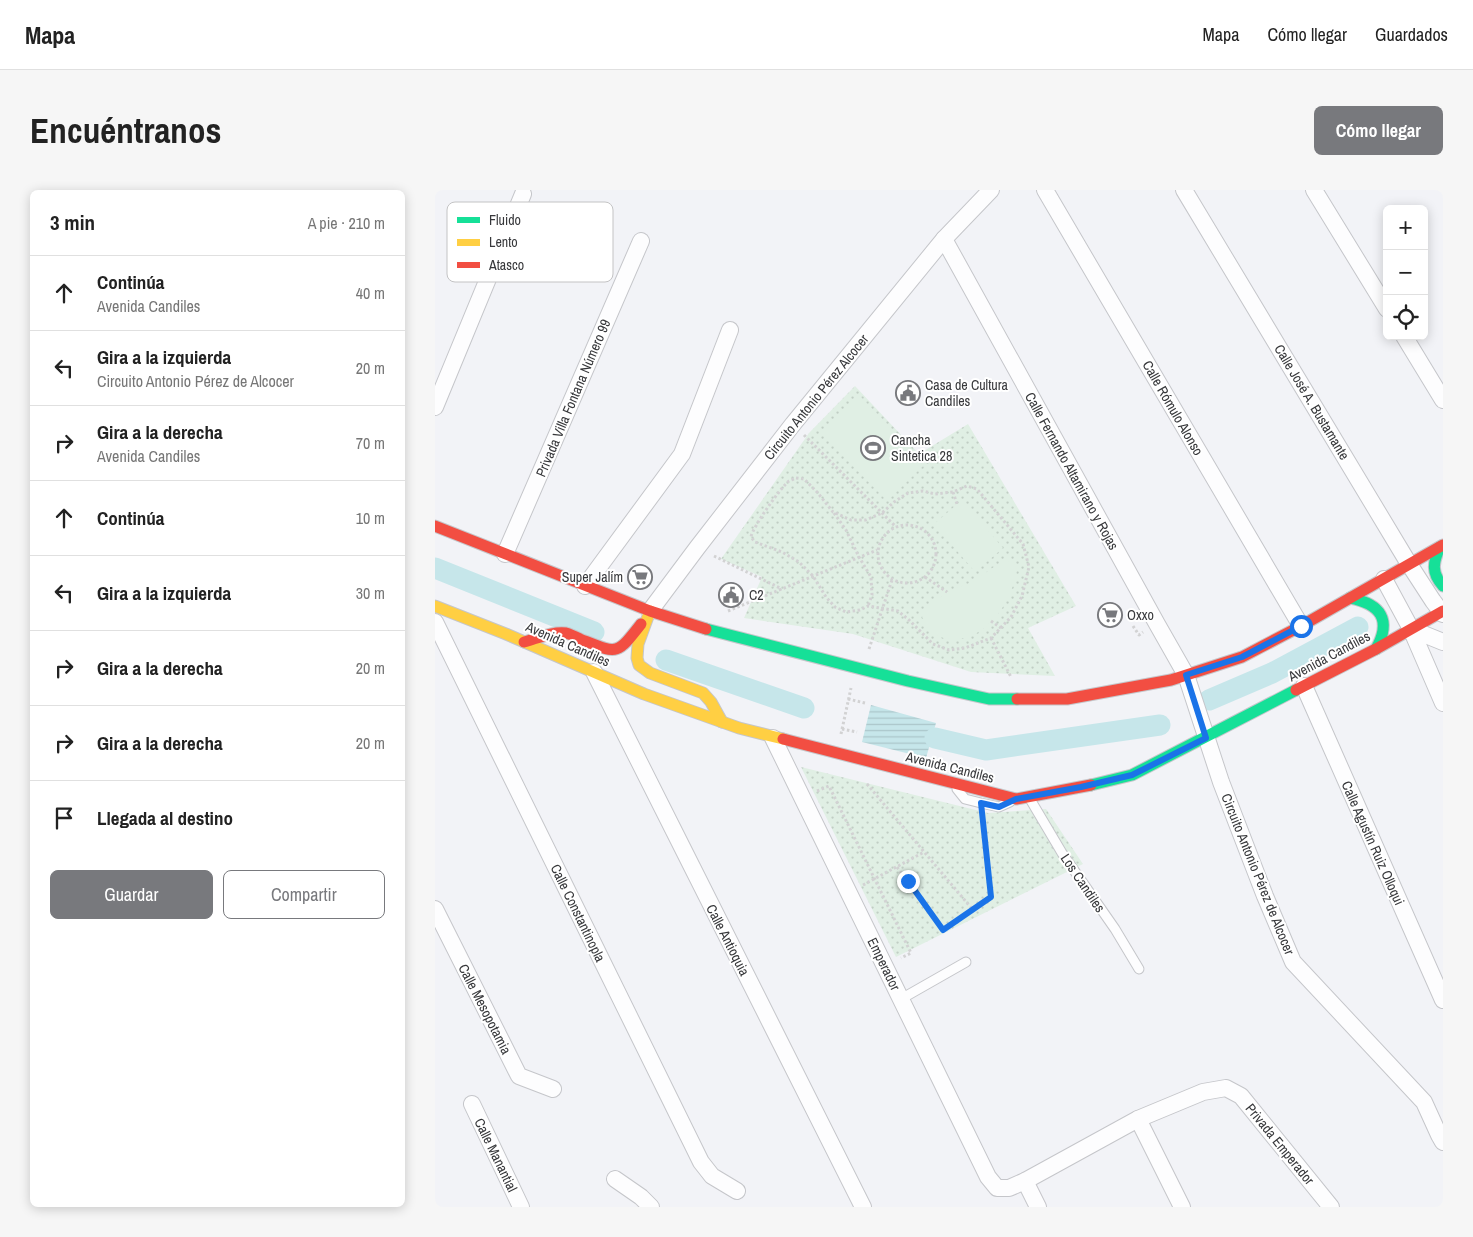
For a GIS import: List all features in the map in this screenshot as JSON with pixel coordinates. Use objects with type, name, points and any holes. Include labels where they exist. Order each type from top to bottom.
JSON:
[{"type":"main road","points":[[435,526],[585,586],[692,626],[989,699],[1067,700],[1171,680],[1242,657],[1301,626],[1441,546]]},
{"type":"main road","points":[[1441,546],[1426,574],[1443,586]]},
{"type":"main road","points":[[1351,598],[1365,600],[1373,605],[1384,623],[1383,634],[1376,649]]},
{"type":"main road","name":"Avenida Candiles","points":[[435,606],[644,694],[722,722],[773,738],[1016,799],[1132,775],[1204,732],[1303,686],[1376,649],[1408,624],[1440,610]]},
{"type":"main road","points":[[524,642],[553,634],[566,633],[605,649],[619,650],[650,611]]},
{"type":"main road","points":[[650,611],[638,646],[637,658],[640,666],[650,673],[703,693],[711,702],[722,722]]},
{"type":"street","name":"Circuito Antonio Pérez Alcocer","points":[[650,611],[793,424],[944,239],[991,190]]},
{"type":"street","name":"Calle Rómulo Alonso","points":[[1045,190],[1301,626]]},
{"type":"street","name":"Calle José A. Bustamante","points":[[1184,190],[1409,564],[1426,574],[1440,610]]},
{"type":"street","points":[[1314,190],[1383,302]]},
{"type":"street","points":[[520,202],[523,194]]},
{"type":"street","name":"Calle Fernando Altamirano y Rojas","points":[[944,239],[1186,675]]},
{"type":"street","name":"Privada Villa Fontana Número 99","points":[[505,554],[641,241]]},
{"type":"street","points":[[435,407],[487,282]]},
{"type":"street","points":[[585,586],[682,454],[729,330]]},
{"type":"street","points":[[1406,340],[1443,400]]},
{"type":"street","points":[[1383,579],[1408,624],[1443,703]]},
{"type":"street","name":"Calle Constantinopla","points":[[435,622],[701,1162],[712,1176],[737,1191]]},
{"type":"street","points":[[1408,624],[1443,642]]},
{"type":"street","name":"Calle Antioquia","points":[[594,672],[863,1207]]},
{"type":"street","name":"Circuito Antonio Pérez de Alcocer","points":[[1186,675],[1204,732],[1265,896],[1293,962],[1424,1102],[1443,1142]]},
{"type":"street","name":"Calle Agustín Ruiz Olloqui","points":[[1303,686],[1443,1000]]},
{"type":"street","name":"Emperador","points":[[773,738],[988,1177],[997,1188]]},
{"type":"street","name":"Calle Mesopotamia","points":[[435,909],[519,1076],[553,1089]]},
{"type":"street","name":"Privada Emperador","points":[[997,1188],[1009,1188],[1025,1181],[1138,1119],[1203,1092],[1226,1088],[1241,1096],[1331,1207]]},
{"type":"street","points":[[1424,1102],[1443,1108]]},
{"type":"street","name":"Calle Manantial","points":[[471,1104],[521,1207]]},
{"type":"street","points":[[1138,1119],[1182,1207]]},
{"type":"street","points":[[615,1179],[651,1207]]},
{"type":"street","points":[[1025,1181],[1038,1207]]},
{"type":"lane","points":[[952,783],[965,799],[999,807],[1016,799]]},
{"type":"lane","name":"Los Candiles","points":[[1029,797],[1062,853],[1115,929],[1139,968]]},
{"type":"lane","points":[[901,999],[966,962]]},
{"type":"path","points":[[793,424],[896,527]]},
{"type":"path","points":[[833,512],[851,520],[866,520],[882,513],[908,493],[923,491],[935,494],[953,492],[967,486],[977,488],[1023,544],[1029,568],[1022,596],[1011,617],[991,638],[965,648],[949,650],[933,644],[898,611],[868,606],[860,610],[846,612],[835,606],[826,597],[813,576],[799,562],[782,552],[755,542],[751,538],[757,522],[788,482],[796,478],[804,478],[846,530],[871,577],[873,595],[868,606]]},
{"type":"path","points":[[953,492],[957,504]]},
{"type":"path","points":[[913,525],[923,529],[931,537],[935,547],[936,558],[932,568],[925,576],[915,582],[903,583],[892,580],[883,572],[878,562],[877,550],[881,538],[896,527],[913,525]]},
{"type":"path","points":[[697,548],[782,589]]},
{"type":"path","points":[[719,614],[877,550]]},
{"type":"path","points":[[925,576],[947,592]]},
{"type":"path","points":[[862,669],[892,580]]},
{"type":"path","points":[[991,621],[1001,628]]},
{"type":"path","points":[[1133,626],[1139,635],[1144,632]]},
{"type":"path","points":[[991,638],[1022,699]]},
{"type":"path","points":[[850,690],[842,731],[857,732]]},
{"type":"path","points":[[848,699],[865,703]]},
{"type":"path","points":[[863,778],[973,910]]},
{"type":"path","points":[[803,798],[829,786],[876,879],[911,952],[885,966]]},
{"type":"path","points":[[897,867],[943,930],[991,897],[981,803]]},
{"type":"path","points":[[849,892],[924,852]]},
{"type":"shaded area","points":[[855,386],[919,454],[968,424],[1076,606],[1028,628],[1055,676],[971,672],[853,634],[744,618],[762,577],[721,559],[809,433]]},
{"type":"shaded area","name":"Cancha Sintetica 28","points":[[860,396],[925,464],[887,501],[821,433]]},
{"type":"shaded area","points":[[962,500],[1003,548],[975,572],[934,524]]},
{"type":"shaded area","points":[[1004,560],[1013,562],[1017,569],[1015,580],[1005,603],[990,623],[971,636],[959,639],[944,638],[930,631],[922,617],[928,607],[947,592],[972,582]]},
{"type":"shaded area","points":[[801,767],[988,813],[1046,809],[1083,864],[896,957]]},
{"type":"water","points":[[871,705],[936,723],[926,758],[862,742]]},
{"type":"waterway","points":[[435,568],[594,632]]},
{"type":"waterway","points":[[1209,700],[1272,673],[1358,627]]},
{"type":"waterway","points":[[666,660],[804,708]]},
{"type":"waterway","points":[[935,738],[986,750],[1160,725]]},
{"type":"traffic: fast","points":[[1440,547],[1434,567],[1436,577],[1443,586]]},
{"type":"traffic: fast","points":[[1350,598],[1369,604],[1381,615],[1383,630],[1376,649]]},
{"type":"traffic: fast","points":[[706,629],[908,681],[989,699],[1017,699]]},
{"type":"traffic: fast","points":[[1091,785],[1132,775],[1296,690]]},
{"type":"traffic: slow","points":[[435,606],[506,634],[644,694],[739,728],[783,739]]},
{"type":"traffic: slow","points":[[650,611],[638,644],[637,658],[639,665],[650,673],[703,693],[711,702],[722,722]]},
{"type":"traffic: jam","points":[[435,526],[650,611],[706,629]]},
{"type":"traffic: jam","points":[[1017,699],[1067,699],[1171,680],[1242,657],[1301,626],[1443,545]]},
{"type":"traffic: jam","points":[[1296,690],[1376,649],[1443,611]]},
{"type":"traffic: jam","points":[[524,642],[550,634],[566,633],[602,647],[615,649],[621,647],[641,624]]},
{"type":"traffic: jam","points":[[783,739],[1016,799],[1091,785]]},
{"type":"place","name":"Casa de Cultura Candiles","points":[[908,393]]},
{"type":"place","name":"Cancha Sintetica 28","points":[[873,448]]},
{"type":"place","name":"Super Jalím","points":[[640,577]]},
{"type":"place","name":"C2","points":[[731,595]]},
{"type":"place","name":"Oxxo","points":[[1110,615]]},
{"type":"route","points":[[908,881],[943,930],[991,897],[981,803],[999,807],[1016,799],[1132,775],[1206,738],[1186,675],[1242,657],[1301,626]]}]
